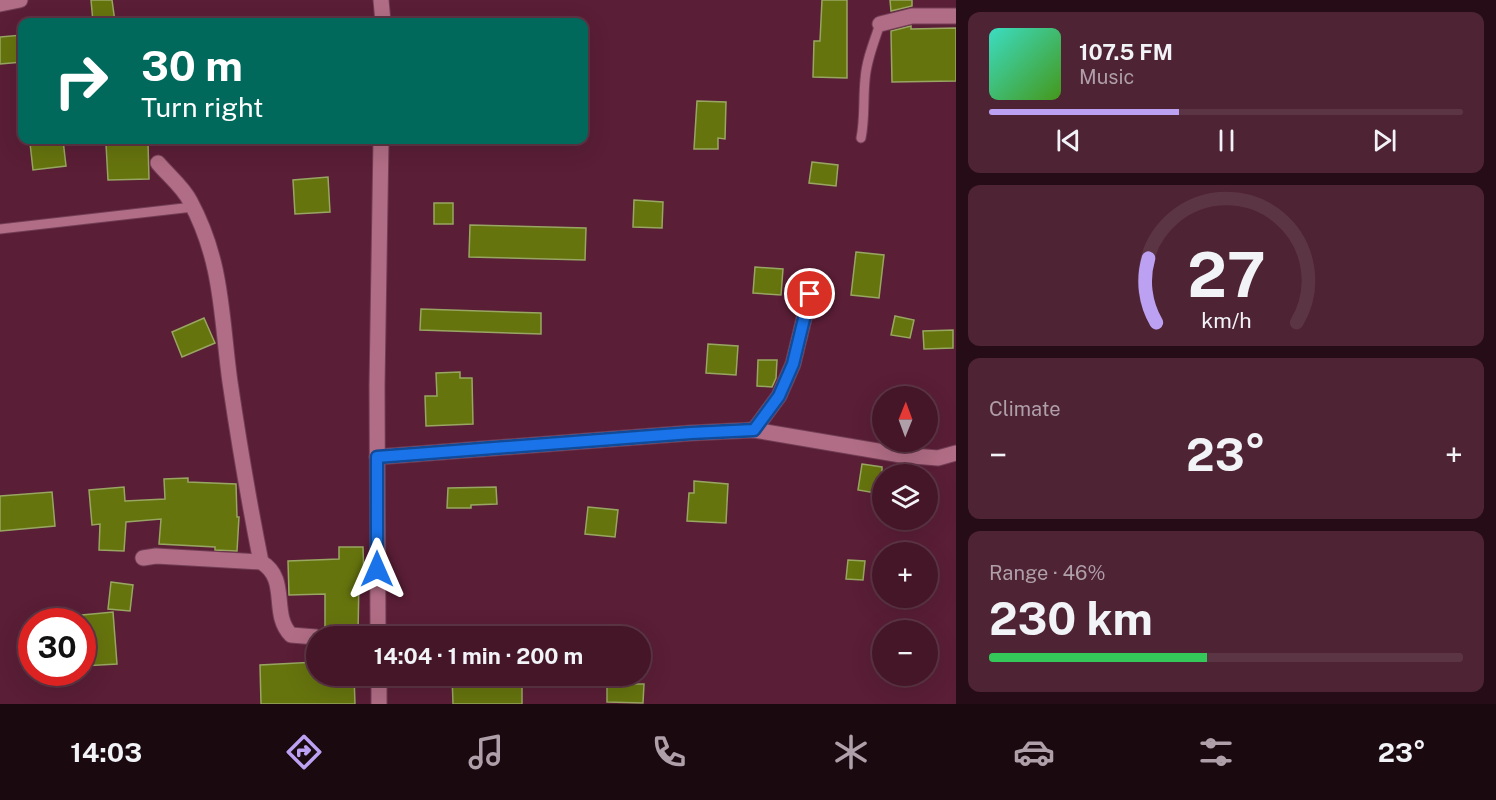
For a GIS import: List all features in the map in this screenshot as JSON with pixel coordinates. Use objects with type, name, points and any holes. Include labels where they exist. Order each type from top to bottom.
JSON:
[{"type":"street","points":[[0,4],[20,0]]},
{"type":"street","points":[[381,0],[383,18]]},
{"type":"street","points":[[880,24],[912,15],[956,16]]},
{"type":"street","points":[[378,626],[377,457],[381,144]]},
{"type":"street","points":[[158,163],[190,200],[213,257],[222,303],[230,379],[246,488],[261,562]]},
{"type":"street","points":[[754,430],[779,396],[793,364],[810,294]]},
{"type":"street","points":[[377,457],[754,430],[900,455],[938,458],[956,453]]},
{"type":"street","points":[[143,558],[156,556],[261,562],[272,568],[277,582],[284,628],[291,635],[306,636]]},
{"type":"street","points":[[379,686],[379,704]]},
{"type":"lane","points":[[861,138],[864,125],[865,78],[880,24]]},
{"type":"lane","points":[[0,229],[193,207]]},
{"type":"building","points":[[91,0],[112,0],[114,18],[93,18]]},
{"type":"building","points":[[822,0],[847,0],[847,78],[813,77],[814,41],[820,41]]},
{"type":"building","points":[[890,0],[912,0],[912,6],[891,11]]},
{"type":"building","points":[[911,26],[911,29],[956,28],[956,81],[892,82],[891,31]]},
{"type":"building","points":[[18,35],[18,62],[0,64],[0,37]]},
{"type":"building","points":[[697,101],[726,102],[725,139],[718,138],[718,149],[694,149]]},
{"type":"building","points":[[30,144],[63,144],[66,166],[33,170]]},
{"type":"building","points":[[106,144],[148,144],[149,179],[108,180]]},
{"type":"building","points":[[812,162],[838,165],[836,186],[809,183]]},
{"type":"building","points":[[328,177],[330,212],[295,214],[293,180]]},
{"type":"building","points":[[634,200],[663,202],[662,228],[633,227]]},
{"type":"building","points":[[434,203],[453,203],[453,224],[434,224]]},
{"type":"building","points":[[470,225],[586,228],[585,260],[469,257]]},
{"type":"building","points":[[856,252],[884,255],[879,298],[851,295]]},
{"type":"building","points":[[755,267],[783,269],[781,295],[753,293]]},
{"type":"building","points":[[421,309],[541,313],[541,334],[420,330]]},
{"type":"building","points":[[895,316],[914,320],[910,338],[891,335]]},
{"type":"building","points":[[204,318],[215,343],[182,357],[172,332]]},
{"type":"building","points":[[953,330],[953,348],[924,349],[923,331]]},
{"type":"building","points":[[708,344],[738,346],[736,375],[706,373]]},
{"type":"building","points":[[758,360],[777,360],[776,378],[772,387],[757,386]]},
{"type":"building","points":[[460,372],[460,378],[472,378],[473,424],[426,426],[425,396],[437,396],[436,373]]},
{"type":"building","points":[[862,464],[872,466],[872,492],[858,490]]},
{"type":"building","points":[[188,478],[188,482],[236,484],[237,517],[239,517],[237,551],[215,550],[215,547],[159,544],[161,519],[126,522],[124,551],[99,550],[100,524],[92,525],[89,490],[124,487],[125,501],[165,499],[164,479]]},
{"type":"building","points":[[694,481],[728,484],[726,523],[687,521],[689,493],[694,493]]},
{"type":"building","points":[[496,487],[497,504],[471,505],[471,508],[447,508],[448,488]]},
{"type":"building","points":[[52,492],[55,526],[0,531],[0,496]]},
{"type":"building","points":[[588,507],[618,510],[615,537],[585,534]]},
{"type":"building","points":[[339,547],[363,547],[364,578],[359,578],[358,626],[325,626],[325,594],[289,595],[288,561],[339,559]]},
{"type":"building","points":[[848,560],[865,561],[863,580],[846,579]]},
{"type":"building","points":[[111,582],[133,585],[130,611],[108,609]]},
{"type":"building","points":[[113,612],[117,664],[96,665],[96,614]]},
{"type":"building","points":[[306,663],[306,686],[354,686],[355,704],[261,704],[260,665]]},
{"type":"building","points":[[452,686],[522,686],[522,704],[453,704]]},
{"type":"building","points":[[607,686],[644,686],[643,703],[607,702]]},
{"type":"route","points":[[377,569],[377,457],[754,430],[779,396],[793,364],[810,294]]}]
